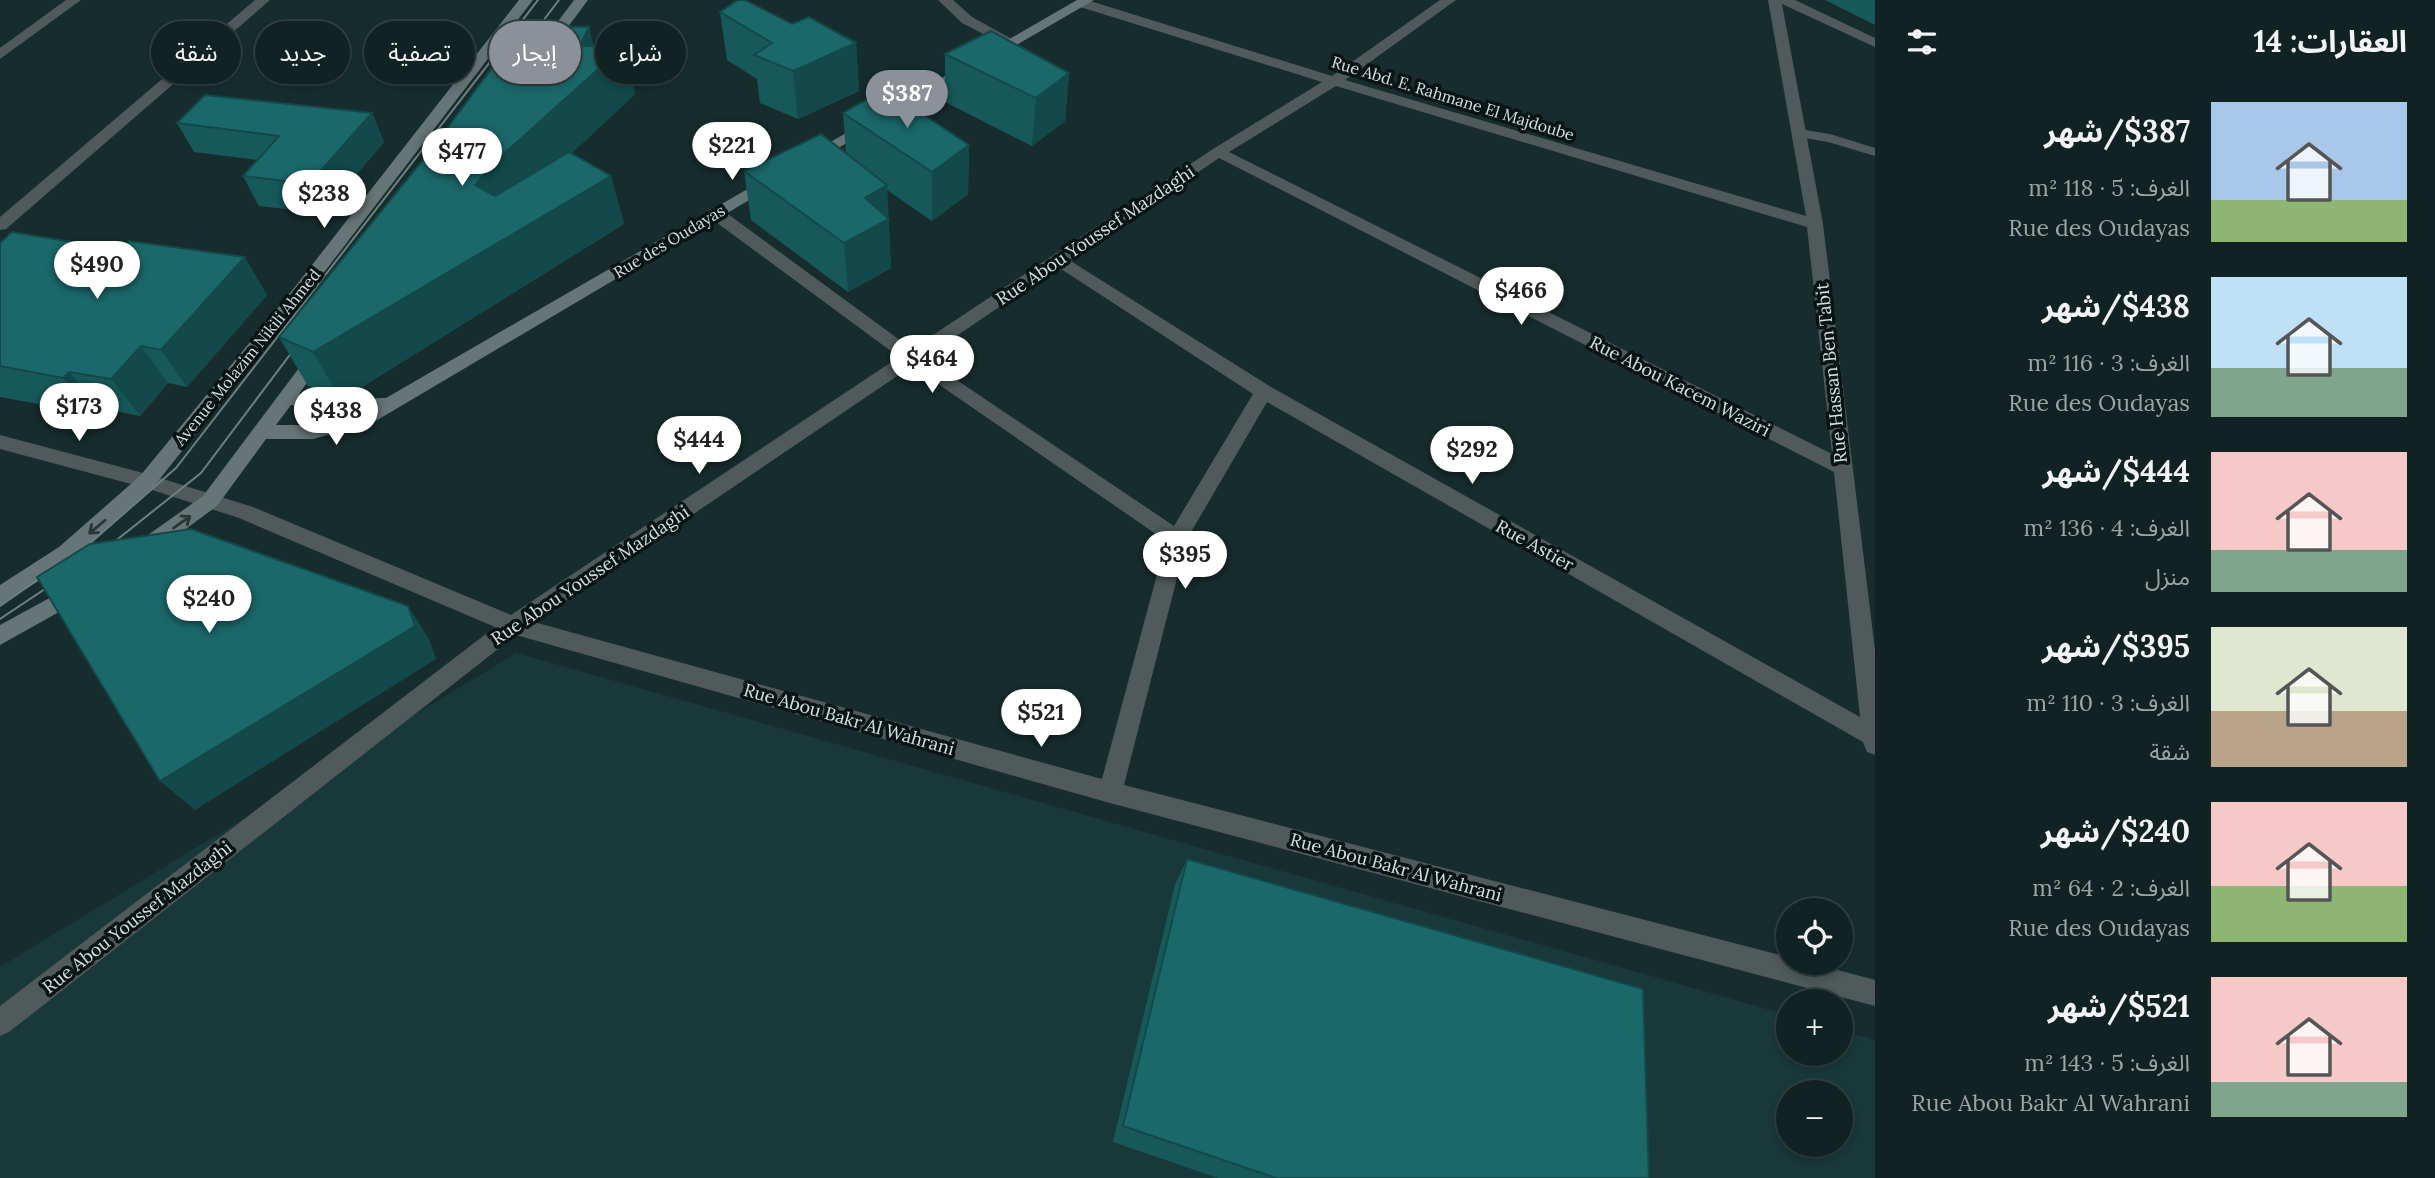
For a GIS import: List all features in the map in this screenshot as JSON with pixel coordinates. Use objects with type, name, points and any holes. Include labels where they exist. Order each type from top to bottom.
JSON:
[{"type":"street","points":[[0,55],[74,0]]},
{"type":"street","points":[[0,225],[263,0]]},
{"type":"street","name":"Avenue Molazim Nikili Ahmed","points":[[147,481],[293,301],[526,0]]},
{"type":"street","points":[[565,21],[580,0]]},
{"type":"street","points":[[945,0],[967,20],[1010,42]]},
{"type":"street","name":"Rue Abou Youssef Mazdaghi","points":[[0,1023],[513,625],[1218,152],[1334,81],[1450,0]]},
{"type":"street","name":"Rue Hassan Ben Tabit","points":[[1775,0],[1815,224],[1874,742]]},
{"type":"street","points":[[1784,0],[1875,43]]},
{"type":"street","name":"Rue des Oudayas","points":[[261,432],[313,432],[367,417],[1010,42],[1085,1]]},
{"type":"street","name":"Rue Abd. E. Rahmane El Majdoube","points":[[1085,1],[1334,81],[1815,224]]},
{"type":"street","name":"Rue Abou Kacem Waziri","points":[[1218,152],[1842,468]]},
{"type":"street","points":[[715,213],[912,358],[1177,538]]},
{"type":"street","name":"Rue Astier","points":[[1058,260],[1264,392],[1874,742]]},
{"type":"street","points":[[124,562],[210,501],[327,342]]},
{"type":"street","points":[[1110,792],[1177,538],[1264,392]]},
{"type":"street","name":"Rue des Oudayas","points":[[286,397],[322,406],[341,407],[397,401]]},
{"type":"street","name":"Rue Abou Bakr Al Wahrani","points":[[0,442],[147,481],[246,512],[513,625],[1110,792],[1875,993]]},
{"type":"street","points":[[0,596],[66,553],[147,481]]},
{"type":"street","points":[[0,636],[92,584]]},
{"type":"lane","points":[[1799,133],[1830,138],[1875,152]]},
{"type":"shaded area","points":[[516,653],[1776,1012],[1776,1066],[1853,1066],[1853,1034],[1875,1040],[1875,1178],[0,1178],[0,967]]},
{"type":"building","points":[[738,0],[745,0],[792,24],[809,17],[856,43],[793,71],[754,55],[772,43],[720,12]]},
{"type":"building","points":[[581,27],[589,27],[581,44]]},
{"type":"building","points":[[991,31],[1069,73],[1036,98],[945,54]]},
{"type":"building","points":[[581,46],[595,46],[595,72],[497,160],[475,185],[495,196],[569,152],[611,176],[313,352],[279,337],[431,150],[489,72],[489,84],[581,84]]},
{"type":"building","points":[[885,89],[969,145],[932,172],[843,113]]},
{"type":"building","points":[[205,95],[372,113],[309,184],[243,176],[279,136],[177,123]]},
{"type":"building","points":[[821,134],[887,185],[865,198],[889,219],[844,243],[744,171]]},
{"type":"building","points":[[12,232],[120,250],[129,241],[245,257],[161,350],[141,346],[111,379],[69,372],[63,378],[0,366],[0,243]]},
{"type":"building","points":[[191,529],[408,606],[415,626],[160,781],[37,577],[90,544]]},
{"type":"building","points":[[1187,859],[1643,989],[1649,1178],[1276,1178],[1123,1126]]},
{"type":"tram line","points":[[0,606],[88,545],[176,468],[538,0]]},
{"type":"tram line","points":[[543,21],[559,0]]},
{"type":"tram line","points":[[104,550],[201,473],[301,340]]},
{"type":"tram line","points":[[0,619],[60,579]]}]
